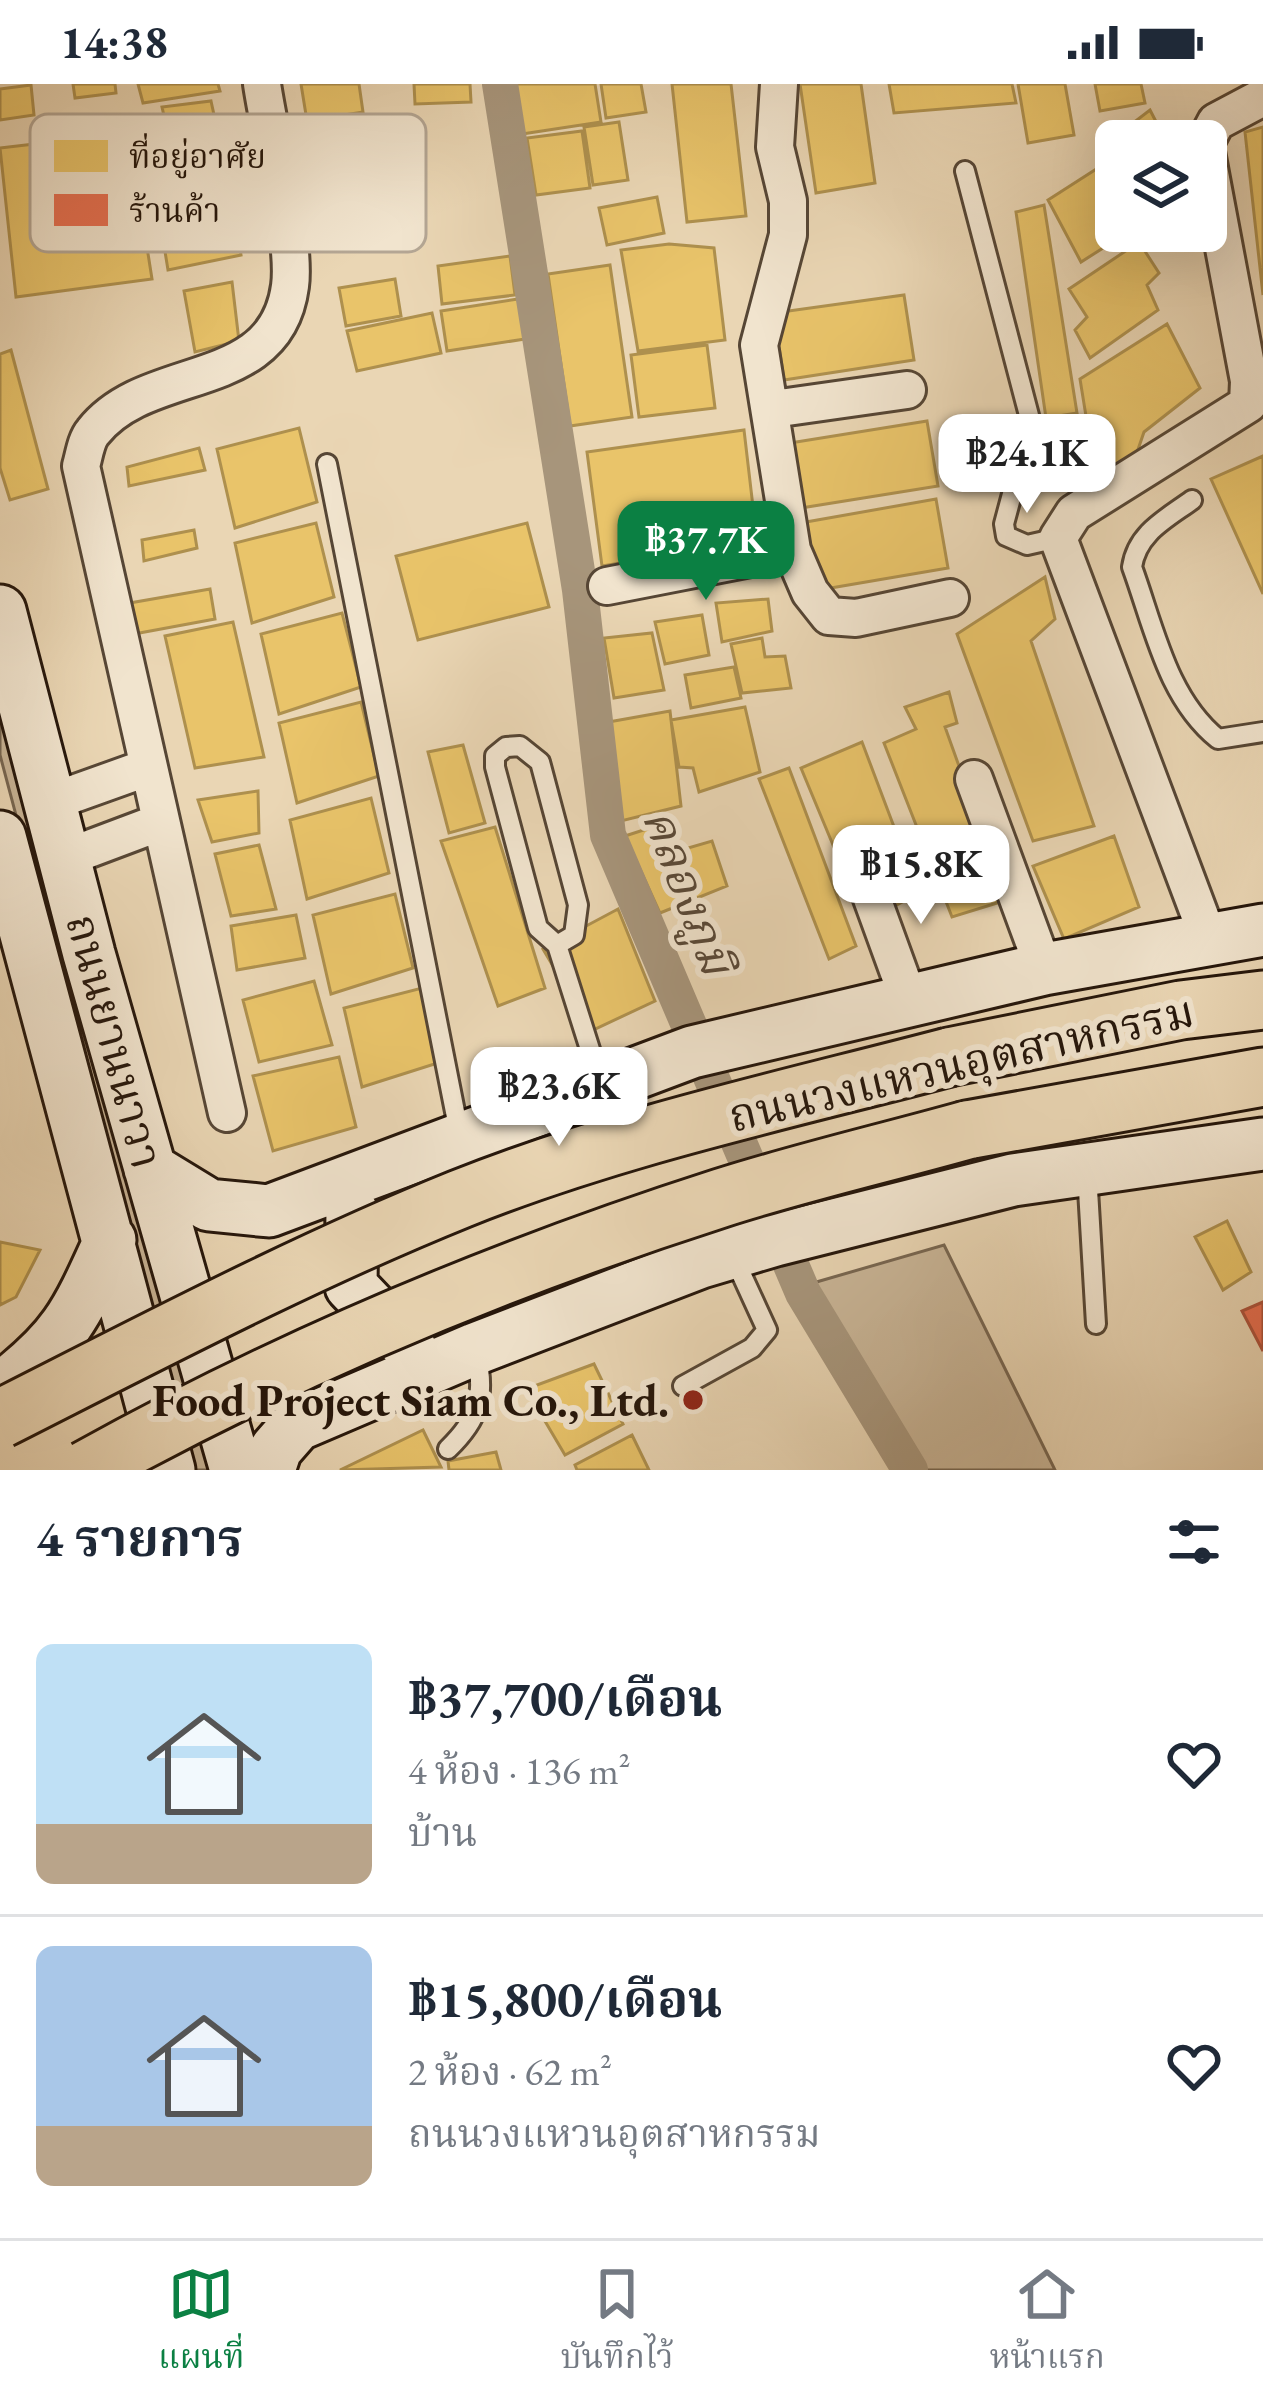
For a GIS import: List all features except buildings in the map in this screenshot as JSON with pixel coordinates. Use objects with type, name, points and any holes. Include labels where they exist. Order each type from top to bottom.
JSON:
[{"type":"main road","name":"ถนนยานนาวา","points":[[0,611],[236,1470]]},
{"type":"main road","name":"ถนนยานนาวา","points":[[0,837],[169,1470]]},
{"type":"main road","name":"ถนนวงแหวนอุตสาหกรรม","points":[[150,1169],[209,1205],[269,1211],[701,1051],[1044,969],[1263,930]]},
{"type":"main road","name":"ถนนวงแหวนอุตสาหกรรม","points":[[0,1419],[296,1270],[464,1198],[661,1132],[949,1057],[1181,1010],[1263,1000]]},
{"type":"main road","name":"ถนนวงแหวนอุตสาหกรรม","points":[[86,1470],[348,1340],[536,1264],[722,1198],[967,1130],[1263,1077]]},
{"type":"main road","points":[[268,1470],[276,1449],[297,1425],[456,1356],[766,1243],[1013,1180],[1263,1144]]},
{"type":"main road","points":[[399,1160],[352,1207],[351,1286],[402,1343],[456,1356]]},
{"type":"main road","points":[[0,1389],[40,1359],[72,1324],[110,1240]]},
{"type":"street","points":[[262,84],[266,114]]},
{"type":"street","points":[[779,84],[775,147],[788,201],[788,235],[759,345],[793,550],[810,592],[829,616],[856,618],[950,598]]},
{"type":"street","points":[[1220,120],[1263,97]]},
{"type":"street","points":[[227,1113],[81,466],[91,434],[115,413],[252,355],[276,331],[291,285],[286,252]]},
{"type":"street","points":[[1208,937],[1058,538],[1074,513],[1248,404],[1249,381],[1225,252]]},
{"type":"street","points":[[773,409],[907,390]]},
{"type":"street","points":[[607,586],[793,550]]},
{"type":"street","points":[[51,802],[146,768]]},
{"type":"street","points":[[974,779],[1044,969]]},
{"type":"street","points":[[65,858],[158,823]]},
{"type":"street","points":[[865,879],[909,1000]]},
{"type":"lane","points":[[965,171],[1031,424],[1004,524],[1006,536],[1027,544],[1058,538]]},
{"type":"lane","points":[[327,464],[460,1137]]},
{"type":"lane","points":[[1192,500],[1148,532],[1135,550],[1132,567],[1177,691],[1198,723],[1218,739],[1263,732]]},
{"type":"lane","points":[[557,945],[574,935],[579,924],[541,762],[520,746],[506,747],[494,756],[495,767],[538,928],[557,945],[602,1087]]},
{"type":"lane","points":[[1087,1169],[1096,1324]]},
{"type":"lane","points":[[683,1386],[752,1348],[767,1330],[766,1243]]},
{"type":"lane","points":[[448,1449],[478,1415],[482,1376],[456,1356]]},
{"type":"shaded area","points":[[0,688],[212,1470],[190,1470],[0,755]]},
{"type":"shaded area","points":[[944,1245],[1055,1470],[919,1470],[813,1283]]},
{"type":"waterway","name":"คลองภูมิ","points":[[500,84],[580,590],[608,835],[803,1293],[910,1470]]},
{"type":"place","name":"Food Project Siam Co., Ltd.","points":[[693,1400]]}]
